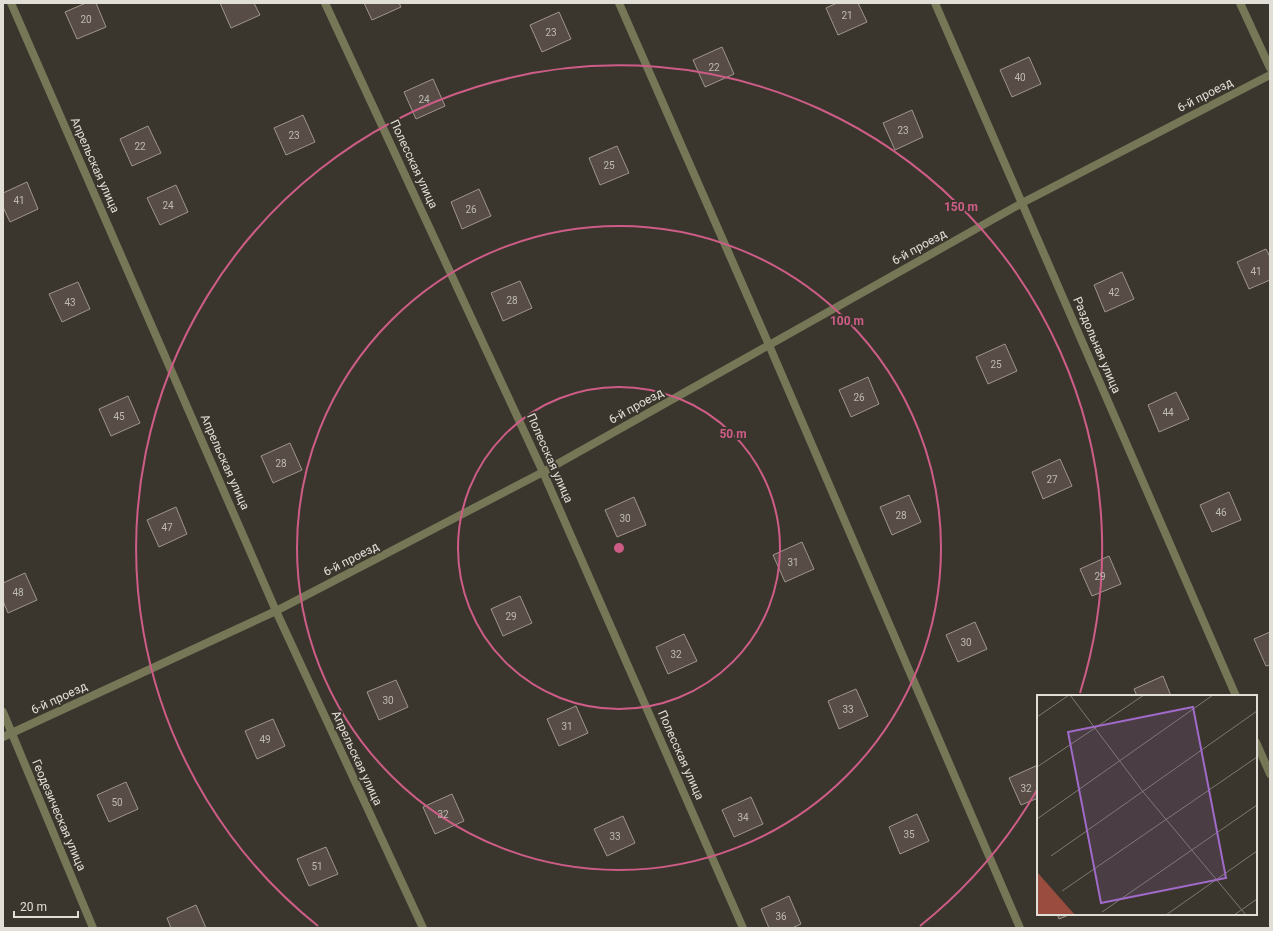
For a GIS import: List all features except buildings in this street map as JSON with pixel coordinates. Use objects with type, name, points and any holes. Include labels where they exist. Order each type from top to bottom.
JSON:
[{"type":"street","name":"Апрельская улица","points":[[11,3],[276,611],[423,928]]},
{"type":"street","name":"Полесская улица","points":[[325,3],[543,472],[743,928]]},
{"type":"street","points":[[619,3],[769,345],[1020,928]]},
{"type":"street","name":"Раздольная улица","points":[[935,3],[1236,695]]},
{"type":"street","points":[[1240,3],[1270,68]]},
{"type":"street","name":"6-й проезд","points":[[3,737],[276,611],[543,472],[1022,203],[1270,75]]},
{"type":"street","name":"Геодезическая улица","points":[[3,712],[93,928]]},
{"type":"street","points":[[1257,744],[1270,774]]}]
